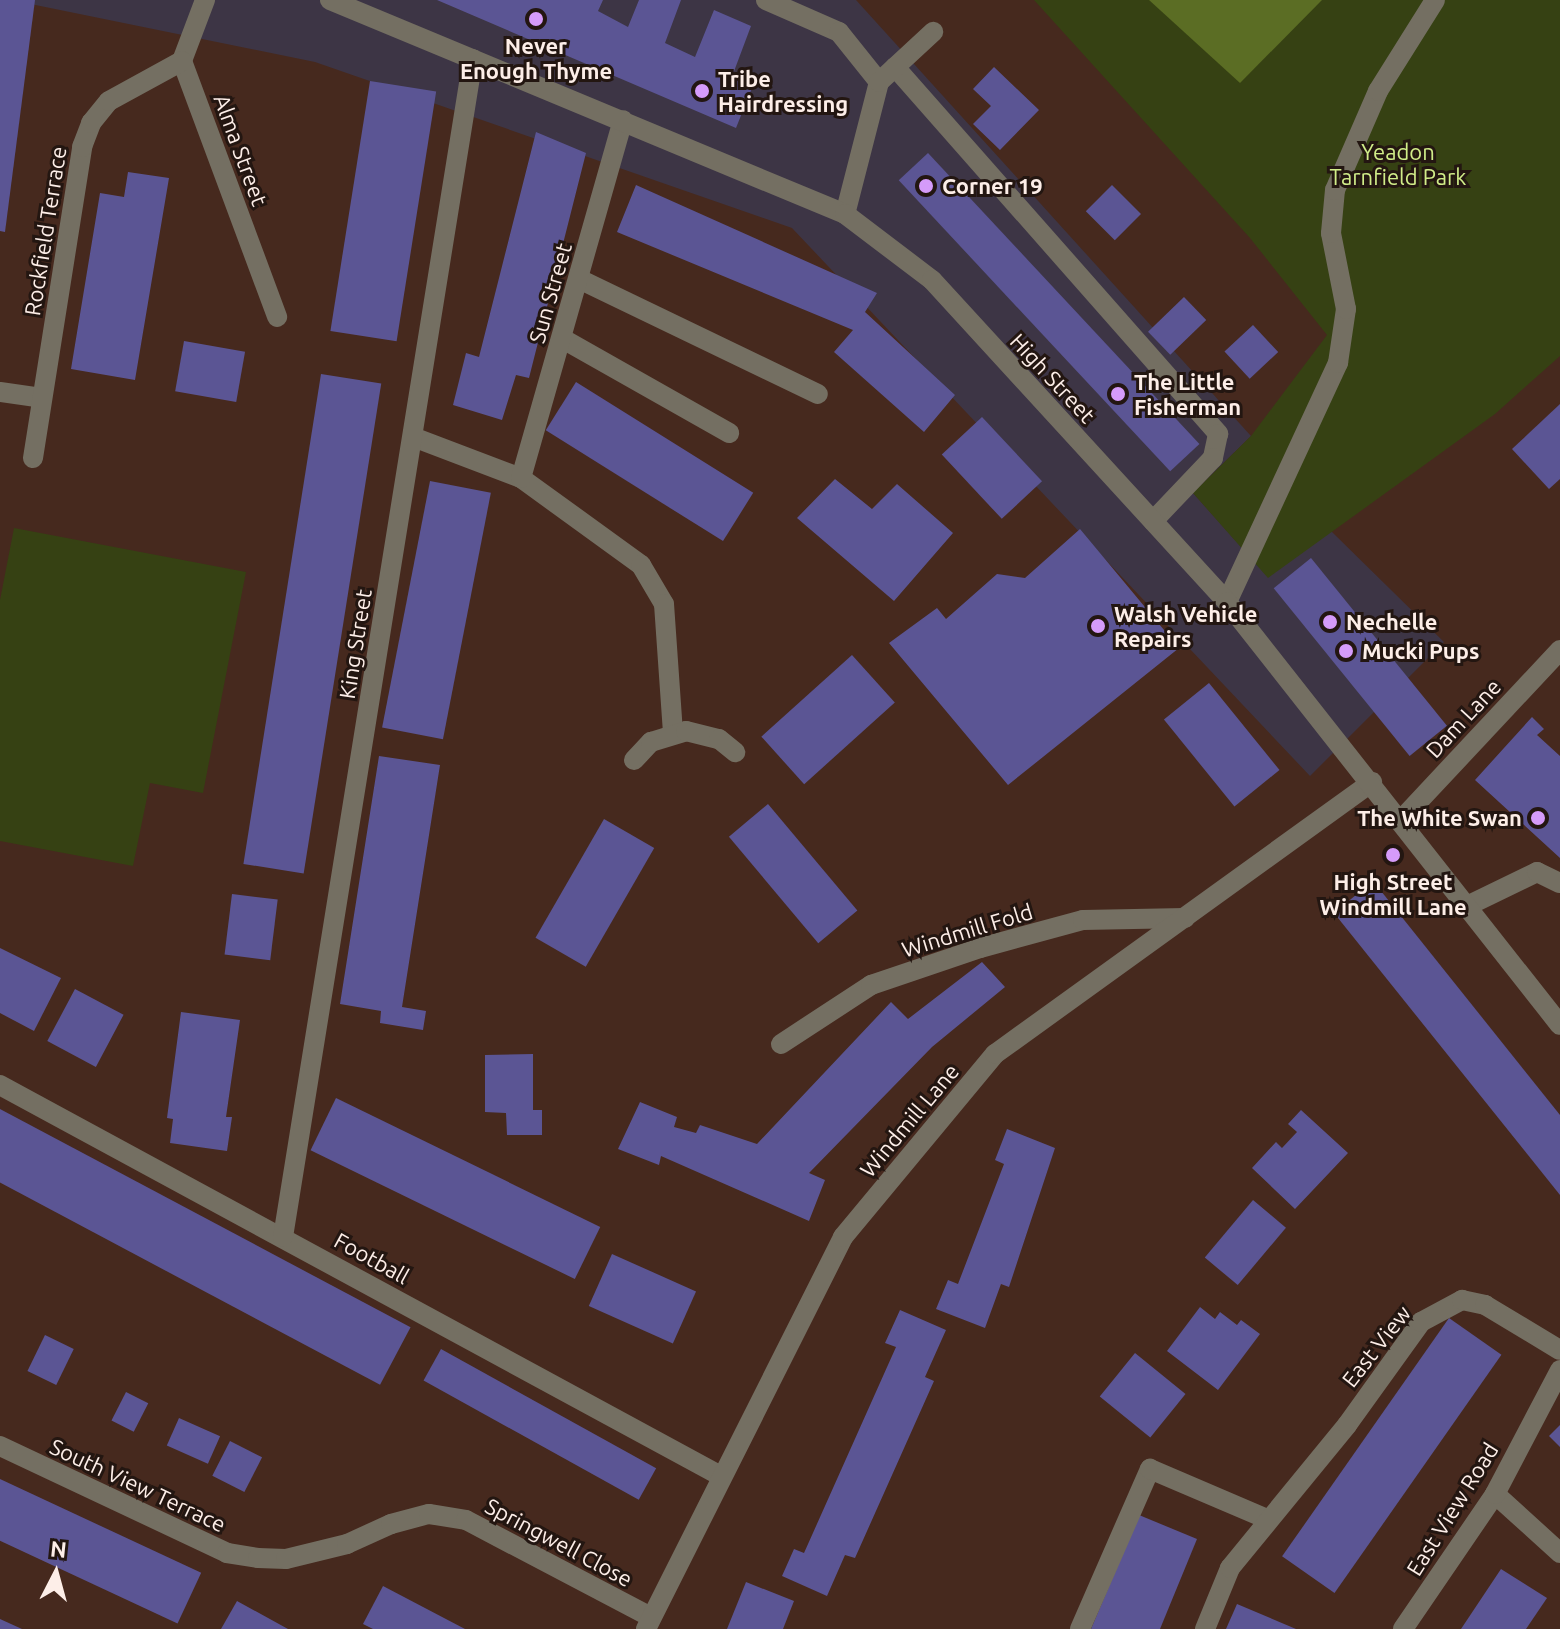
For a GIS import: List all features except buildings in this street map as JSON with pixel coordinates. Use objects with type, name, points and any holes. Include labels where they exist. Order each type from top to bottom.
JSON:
[{"type":"street","points":[[182,61],[205,0]]},
{"type":"street","name":"High Street","points":[[330,0],[845,214],[932,280],[1227,602],[1372,782],[1560,1025]]},
{"type":"street","points":[[766,0],[839,32],[879,82]]},
{"type":"street","points":[[1227,602],[1338,363],[1346,309],[1331,233],[1335,190],[1378,91],[1435,0]]},
{"type":"street","points":[[845,214],[879,82],[933,32]]},
{"type":"street","name":"King Street","points":[[283,1237],[473,59]]},
{"type":"street","name":"Alma Street","points":[[182,61],[277,317]]},
{"type":"street","name":"Rockfield Terrace","points":[[33,458],[82,147],[91,123],[109,101],[182,61]]},
{"type":"street","points":[[895,67],[1218,434],[1213,458],[1153,521]]},
{"type":"street","name":"Sun Street","points":[[521,478],[623,120]]},
{"type":"street","points":[[579,279],[818,394]]},
{"type":"street","points":[[563,339],[729,433]]},
{"type":"street","points":[[0,392],[42,398]]},
{"type":"street","points":[[413,437],[521,478],[641,565],[664,604],[670,642],[673,732]]},
{"type":"street","name":"Dam Lane","points":[[1401,820],[1560,650]]},
{"type":"street","points":[[634,760],[651,742],[673,732],[702,732],[735,752]]},
{"type":"street","name":"Windmill Lane","points":[[648,1623],[719,1475],[843,1237],[995,1054],[1372,782]]},
{"type":"street","points":[[1467,906],[1537,872],[1560,883]]},
{"type":"street","name":"Windmill Fold","points":[[781,1044],[871,985],[980,948],[1083,920],[1185,918]]},
{"type":"street","name":"Football","points":[[0,1085],[719,1475]]},
{"type":"street","name":"East View","points":[[1205,1629],[1230,1568],[1347,1425],[1421,1322],[1441,1307],[1462,1300],[1485,1305],[1560,1350]]},
{"type":"street","name":"East View Road","points":[[1403,1629],[1495,1494],[1560,1370]]},
{"type":"street","name":"South View Terrace","points":[[0,1446],[227,1553],[258,1558]]},
{"type":"street","points":[[1080,1629],[1150,1469],[1267,1519]]},
{"type":"street","points":[[1495,1494],[1560,1553]]},
{"type":"street","name":"Springwell Close","points":[[258,1558],[286,1559],[347,1544],[391,1524],[429,1514],[466,1520],[648,1623]]},
{"type":"shaded area","points":[[11,0],[856,0],[1251,436],[1193,493],[1268,577],[1331,531],[1444,642],[1310,776],[792,228],[315,62]]},
{"type":"green space","name":"Yeadon Tarnfield Park","points":[[1034,0],[1560,0],[1560,356],[1495,414],[1268,578],[1193,493],[1251,436],[1327,335],[1250,238]]},
{"type":"green space","points":[[1149,0],[1322,0],[1240,83]]},
{"type":"green space","points":[[14,528],[246,572],[203,793],[150,783],[133,866],[0,841],[0,600]]},
{"type":"place","name":"Never Enough Thyme","points":[[536,19]]},
{"type":"place","name":"Tribe Hairdressing","points":[[702,91]]},
{"type":"place","name":"Corner 19","points":[[926,186]]},
{"type":"place","name":"The Little Fisherman","points":[[1118,394]]},
{"type":"place","name":"Nechelle","points":[[1330,622]]},
{"type":"place","name":"Walsh Vehicle Repairs","points":[[1098,626]]},
{"type":"place","name":"Mucki Pups","points":[[1346,651]]},
{"type":"place","name":"The White Swan","points":[[1538,818]]},
{"type":"place","name":"High Street Windmill Lane","points":[[1393,855]]}]
